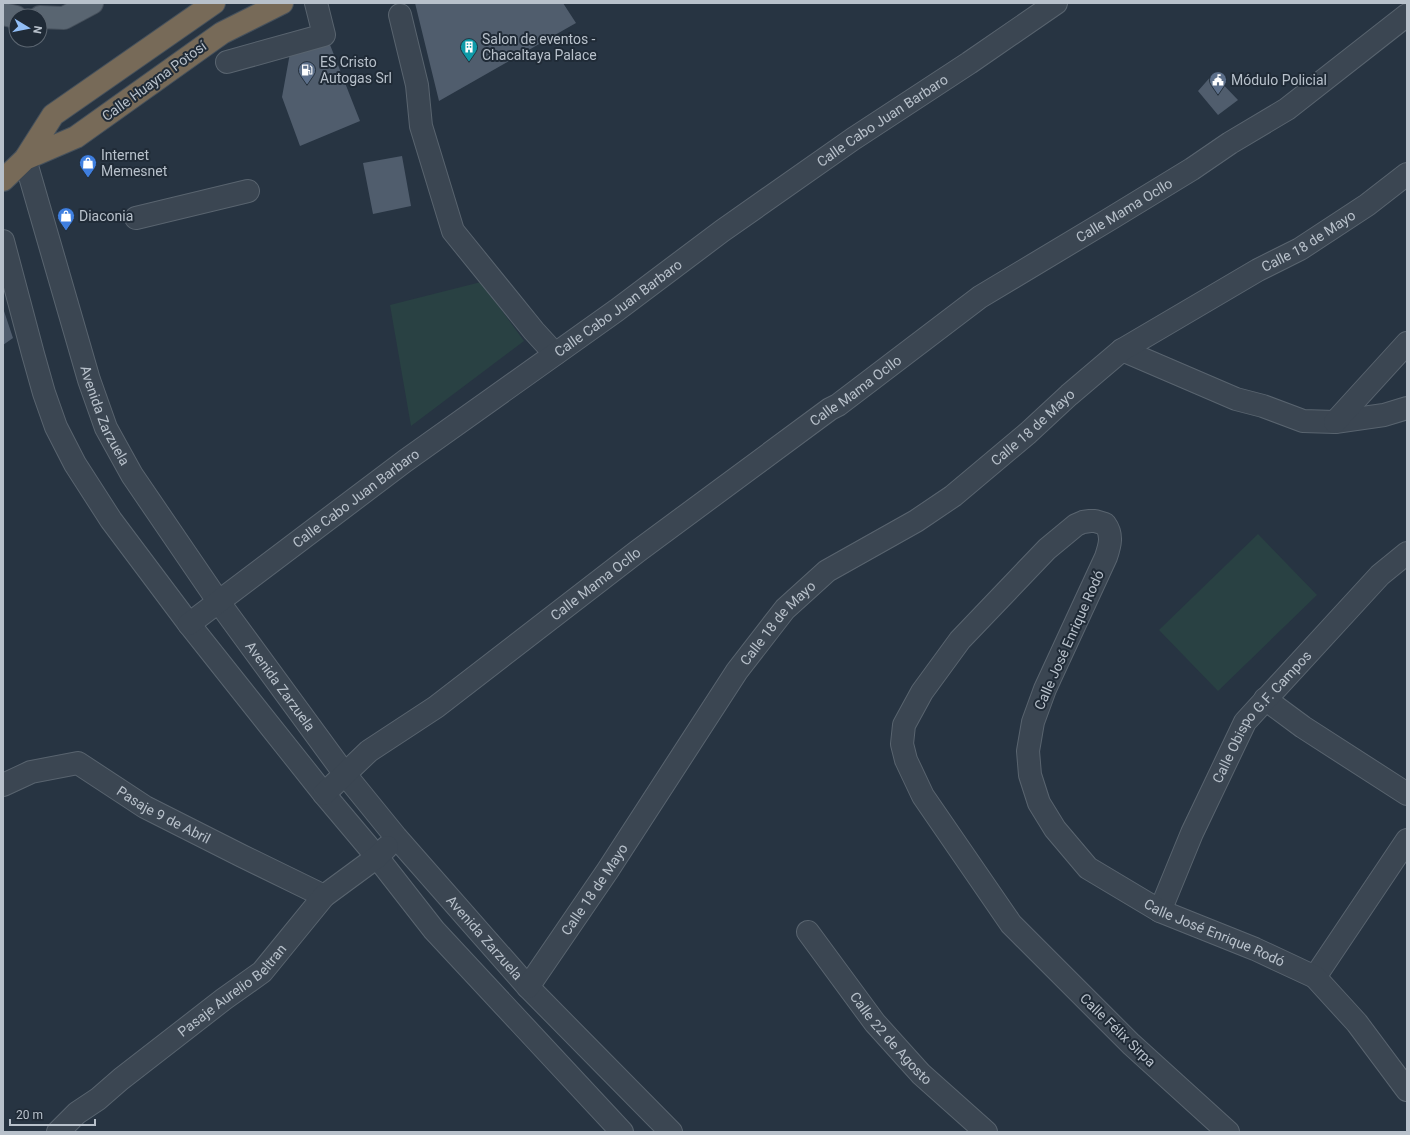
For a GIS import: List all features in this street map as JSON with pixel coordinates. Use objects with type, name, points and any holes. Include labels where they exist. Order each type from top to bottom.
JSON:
[{"type":"highway","name":"Calle Huayna Potosí","points":[[3,180],[26,159],[53,115],[214,3]]},
{"type":"highway","name":"Calle Huayna Potosí","points":[[26,159],[76,137],[222,33],[282,3]]},
{"type":"main road","points":[[48,18],[64,18],[92,3]]},
{"type":"street","points":[[227,62],[324,35],[316,3]]},
{"type":"street","name":"Calle Cabo Juan Barbaro","points":[[189,624],[405,461],[555,354],[722,230],[822,160],[969,63],[1056,3]]},
{"type":"street","points":[[400,15],[417,85],[421,126],[453,232],[534,331],[555,354]]},
{"type":"street","name":"Calle Mama Ocllo","points":[[324,794],[344,773],[369,751],[436,707],[638,551],[830,409],[838,405],[980,297],[1110,219],[1205,168],[1230,143],[1287,110],[1407,15]]},
{"type":"street","name":"Avenida Zarzuela","points":[[26,159],[89,380],[106,428],[132,475],[218,601],[344,773],[396,837],[528,987],[671,1132]]},
{"type":"street","name":"Calle 18 de Mayo","points":[[528,987],[608,870],[737,671],[785,609],[827,571],[916,521],[953,496],[1028,433],[1069,395],[1122,350],[1258,270],[1300,249],[1367,205],[1407,174]]},
{"type":"street","points":[[136,218],[248,191]]},
{"type":"street","points":[[3,241],[35,360],[56,427],[75,464],[111,520],[189,624],[434,930],[622,1132]]},
{"type":"street","points":[[1335,422],[1407,343]]},
{"type":"street","points":[[1122,350],[1236,399],[1263,406],[1304,420],[1335,422],[1384,415],[1407,408]]},
{"type":"street","name":"Calle José Enrique Rodó","points":[[1011,924],[923,796],[906,760],[902,744],[904,725],[922,692],[960,640],[1047,550],[1076,525],[1083,522],[1095,521],[1105,524],[1110,533],[1110,545],[1106,557],[1045,688],[1033,722],[1028,750],[1030,775],[1039,803],[1055,829],[1088,868],[1160,911],[1255,949],[1315,976],[1357,1023],[1407,1090]]},
{"type":"street","name":"Calle Obispo G.F. Campos","points":[[1160,911],[1192,833],[1245,722],[1380,575],[1407,553]]},
{"type":"street","points":[[1265,699],[1303,727],[1407,794]]},
{"type":"street","name":"Pasaje 9 de Abril","points":[[3,785],[31,772],[78,763],[145,807],[324,896]]},
{"type":"street","name":"Pasaje Aurelio Beltran","points":[[58,1132],[77,1113],[98,1099],[121,1079],[224,999],[262,972],[324,896],[377,857],[396,837]]},
{"type":"street","points":[[1315,976],[1407,840]]},
{"type":"street","name":"Calle Félix Sirpa","points":[[1011,924],[1130,1044],[1228,1132]]},
{"type":"street","name":"Calle 22 de Agosto","points":[[808,932],[875,1023],[921,1074],[986,1132]]},
{"type":"green space","points":[[481,282],[524,341],[411,426],[390,305]]},
{"type":"green space","points":[[1258,534],[1317,595],[1218,691],[1159,630]]},
{"type":"building","name":"Salon de eventos - Chacaltaya Palace","points":[[415,3],[563,3],[576,23],[439,101]]},
{"type":"building","points":[[325,32],[360,121],[300,146],[282,97],[292,42]]},
{"type":"building","name":"Módulo Policial","points":[[1213,74],[1238,100],[1218,115],[1198,91]]},
{"type":"building","points":[[402,156],[411,206],[373,214],[363,163]]},
{"type":"building","points":[[3,308],[13,338],[3,345]]},
{"type":"place","name":"Salon de eventos - Chacaltaya Palace","points":[[469,62]]},
{"type":"place","name":"ES Cristo Autogas Srl","points":[[307,85]]},
{"type":"place","name":"Módulo Policial","points":[[1218,95]]},
{"type":"place","name":"Internet Memesnet","points":[[88,178]]},
{"type":"place","name":"Diaconia","points":[[66,231]]}]
